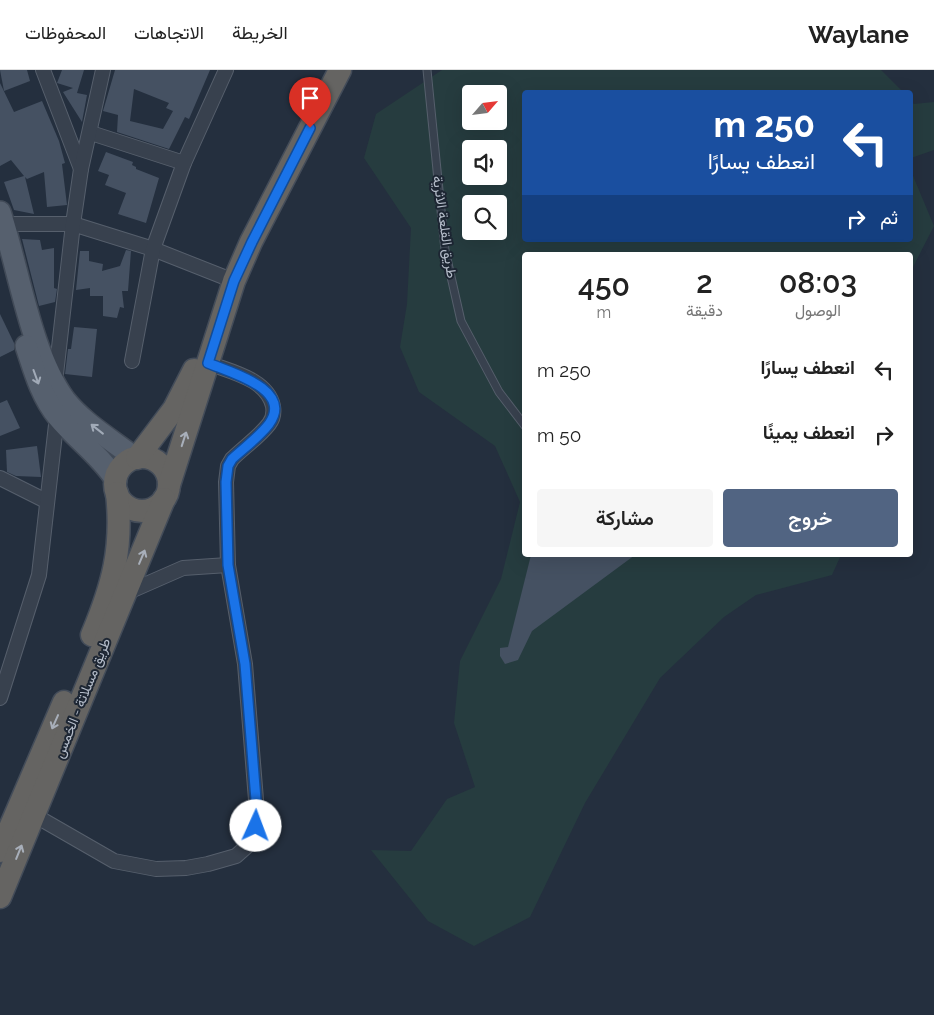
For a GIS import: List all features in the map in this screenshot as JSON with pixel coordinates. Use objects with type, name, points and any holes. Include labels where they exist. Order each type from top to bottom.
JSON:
[{"type":"highway","points":[[136,458],[153,460],[160,464],[168,477],[167,492],[151,510],[143,511],[127,507],[116,487],[122,466],[136,458],[174,409],[190,378],[267,179],[326,70]]},
{"type":"highway","points":[[228,280],[252,242],[340,70]]},
{"type":"highway","name":"طريق مسلاتة - الخمس","points":[[0,897],[167,492],[208,363],[228,280]]},
{"type":"highway","name":"طريق مسلاتة - الخمس","points":[[0,851],[100,616],[118,554],[120,524],[116,487]]},
{"type":"main road","points":[[2,218],[37,340],[55,383],[76,412],[136,458]]},
{"type":"main road","points":[[0,264],[38,384],[57,416],[98,457],[116,487]]},
{"type":"street","points":[[42,70],[81,169]]},
{"type":"street","points":[[55,383],[81,169],[91,133],[103,70]]},
{"type":"street","points":[[132,361],[153,249],[184,162],[226,70]]},
{"type":"street","points":[[91,133],[184,162]]},
{"type":"street","points":[[2,218],[73,224],[153,249],[228,280]]},
{"type":"street","points":[[34,815],[114,861],[156,869],[186,868],[236,856],[254,840],[257,812],[245,664],[228,565],[228,466],[268,426],[272,419],[273,409],[270,397],[260,384],[208,363]]},
{"type":"street","points":[[0,698],[39,575],[57,416]]},
{"type":"street","points":[[0,478],[46,501]]},
{"type":"street","points":[[126,593],[183,568],[228,565]]},
{"type":"lane","name":"طريق القلعة الاثرية","points":[[426,70],[445,250],[461,321],[499,392],[522,422]]},
{"type":"green space","points":[[442,70],[881,70],[901,90],[522,90],[522,242],[913,242],[913,176],[934,226],[913,267],[913,252],[522,252],[522,557],[840,557],[832,575],[756,595],[724,617],[660,678],[585,803],[530,917],[474,946],[428,921],[371,850],[411,851],[447,799],[475,787],[454,723],[460,661],[501,579],[520,502],[495,446],[419,392],[400,347],[407,304],[411,228],[364,158],[376,114]]},
{"type":"green space","points":[[934,102],[934,150],[913,157],[913,103]]},
{"type":"building","points":[[0,70],[27,70],[30,81],[4,91]]},
{"type":"building","points":[[62,70],[84,70],[77,93],[87,95],[82,122],[63,92],[73,88],[57,83]]},
{"type":"building","points":[[115,70],[210,70],[189,119],[185,117],[169,149],[117,132],[118,115],[103,111]],"holes":[[[134,89],[169,103],[166,108],[173,111],[163,129],[130,121]]]},
{"type":"building","points":[[0,83],[14,112],[42,101],[59,141],[65,163],[62,164],[67,205],[47,207],[44,172],[27,179],[25,177],[34,214],[14,210],[4,182],[24,176],[11,160],[0,166]]},
{"type":"building","points":[[106,152],[133,162],[132,165],[136,169],[159,178],[146,223],[118,214],[126,193],[105,185],[109,175],[98,171]]},
{"type":"building","points":[[22,239],[40,240],[42,250],[54,248],[54,288],[57,289],[55,302],[39,306]]},
{"type":"building","points":[[126,250],[131,251],[128,291],[122,291],[124,308],[120,307],[117,318],[103,316],[103,296],[90,296],[90,288],[76,290],[80,251],[89,251],[89,261],[103,264],[102,271],[120,266]]},
{"type":"building","points":[[0,314],[14,343],[14,350],[0,357]]},
{"type":"building","points":[[74,327],[97,329],[92,377],[65,374],[68,349],[71,349]]},
{"type":"building","points":[[7,400],[20,428],[0,436],[0,403]]},
{"type":"building","points":[[37,446],[41,477],[16,476],[7,472],[6,450]]},
{"type":"building","points":[[530,557],[632,557],[532,631],[518,660],[505,664],[500,656],[500,648],[508,647]]},
{"type":"route","points":[[256,826],[257,812],[245,664],[228,565],[226,482],[228,466],[232,459],[268,426],[272,419],[273,409],[270,397],[260,384],[208,363],[234,281],[310,128]]}]
